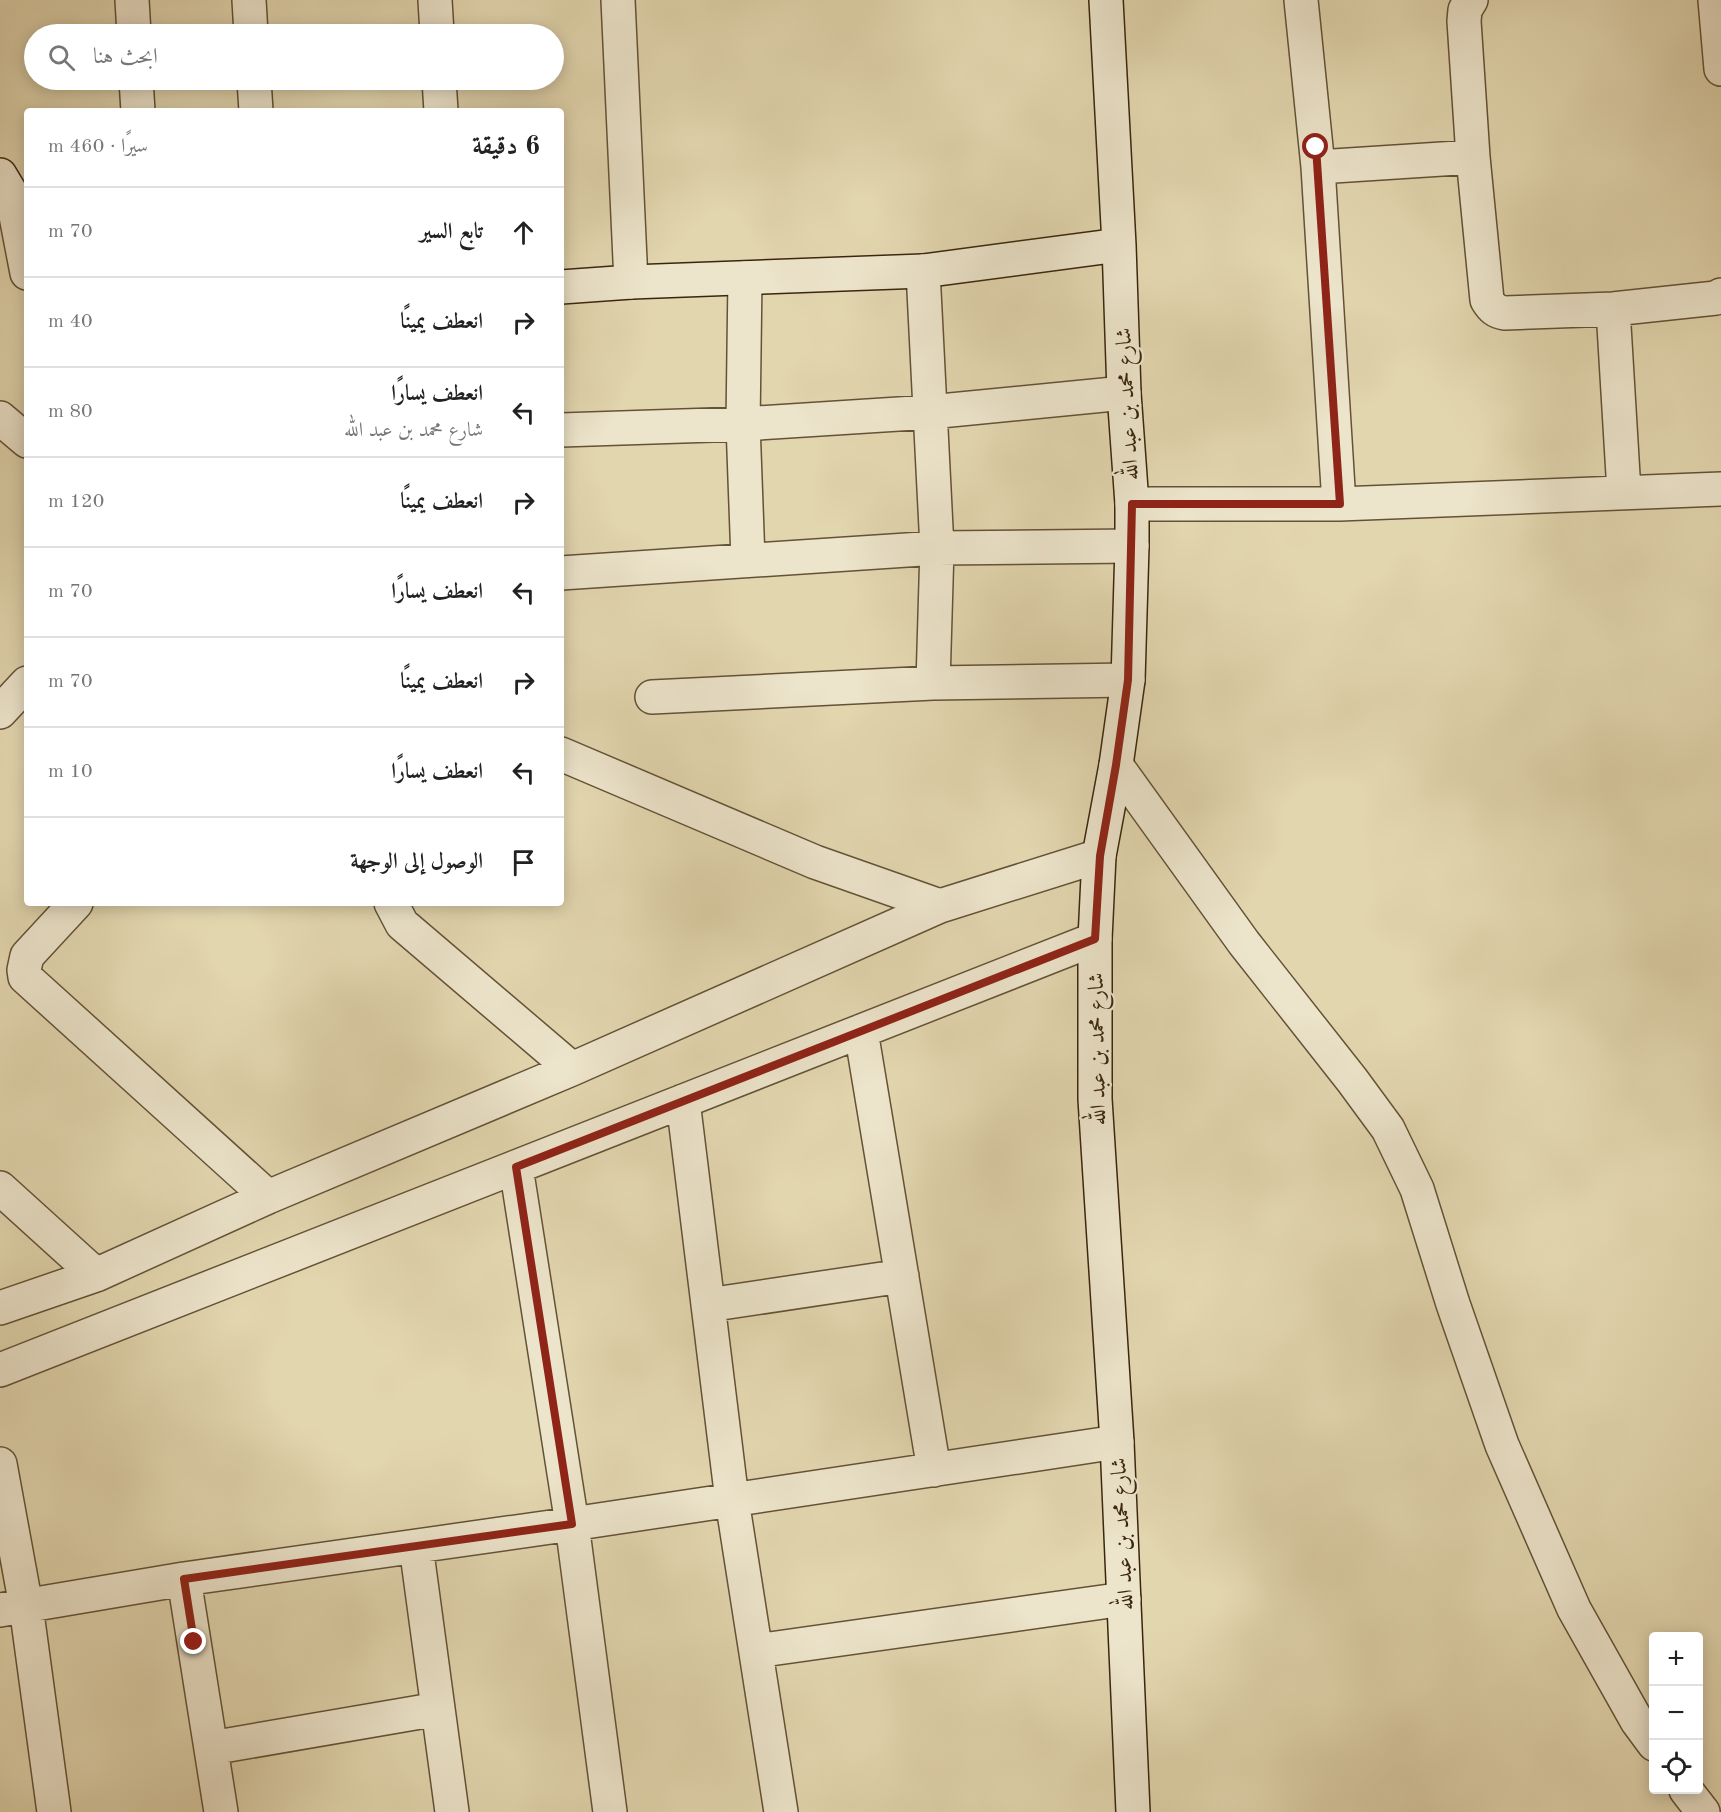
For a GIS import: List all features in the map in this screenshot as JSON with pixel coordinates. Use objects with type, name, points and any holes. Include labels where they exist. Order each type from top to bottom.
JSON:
[{"type":"street","points":[[132,0],[133,24]]},
{"type":"street","points":[[249,0],[251,24]]},
{"type":"street","points":[[435,0],[436,24]]},
{"type":"street","points":[[618,0],[631,282]]},
{"type":"street","name":"شارع محمد بن عبد الله","points":[[1106,0],[1124,393],[1132,504],[1132,546],[1128,680],[1100,856],[1095,939],[1095,1099],[1117,1442],[1133,1812]]},
{"type":"street","points":[[1300,0],[1318,167],[1340,504]]},
{"type":"street","points":[[1471,0],[1465,10],[1464,21],[1473,157],[1487,300],[1490,306],[1497,312],[1505,313],[1613,309],[1716,298],[1721,295]]},
{"type":"street","points":[[1715,0],[1721,69]]},
{"type":"street","points":[[137,90],[138,108]]},
{"type":"street","points":[[255,90],[256,108]]},
{"type":"street","points":[[440,90],[441,108]]},
{"type":"street","points":[[1318,167],[1473,157]]},
{"type":"street","points":[[13,193],[24,256]]},
{"type":"street","points":[[564,287],[631,282],[923,271],[1119,245]]},
{"type":"street","points":[[923,271],[938,548],[933,683]]},
{"type":"street","points":[[745,278],[743,424],[748,560]]},
{"type":"street","points":[[1613,309],[1624,492]]},
{"type":"street","points":[[564,430],[743,424],[930,412],[1124,393]]},
{"type":"street","points":[[0,418],[24,438]]},
{"type":"street","points":[[1132,504],[1340,504],[1721,489]]},
{"type":"street","points":[[564,573],[938,548],[1132,546]]},
{"type":"street","points":[[652,697],[933,683],[1128,680]]},
{"type":"street","points":[[0,712],[24,686]]},
{"type":"street","points":[[564,755],[815,862],[940,906]]},
{"type":"street","points":[[1116,765],[1244,943],[1388,1129],[1417,1189],[1453,1304],[1502,1445],[1574,1609],[1637,1721],[1650,1740]]},
{"type":"street","points":[[0,1308],[96,1275],[268,1197],[572,1069],[940,906],[1100,856]]},
{"type":"street","points":[[73,906],[27,956],[24,970],[26,977],[268,1197]]},
{"type":"street","points":[[393,906],[402,924],[572,1069]]},
{"type":"street","points":[[0,1370],[1095,939]]},
{"type":"street","points":[[861,1031],[934,1470]]},
{"type":"street","points":[[683,1101],[732,1500],[781,1812]]},
{"type":"street","points":[[516,1167],[572,1524],[610,1812]]},
{"type":"street","points":[[0,1188],[96,1275]]},
{"type":"street","points":[[708,1305],[902,1276]]},
{"type":"street","points":[[13,1608],[184,1579],[572,1524],[1117,1442]]},
{"type":"street","points":[[0,1464],[13,1608],[54,1812]]},
{"type":"street","points":[[416,1546],[452,1812]]},
{"type":"street","points":[[184,1579],[221,1812]]},
{"type":"street","points":[[756,1651],[1124,1599]]},
{"type":"street","points":[[211,1748],[438,1709]]},
{"type":"street","points":[[1689,1794],[1702,1812]]},
{"type":"route","points":[[194,1642],[184,1579],[572,1524],[516,1167],[1095,939],[1100,856],[1128,680],[1132,504],[1340,504],[1316,147]]}]
